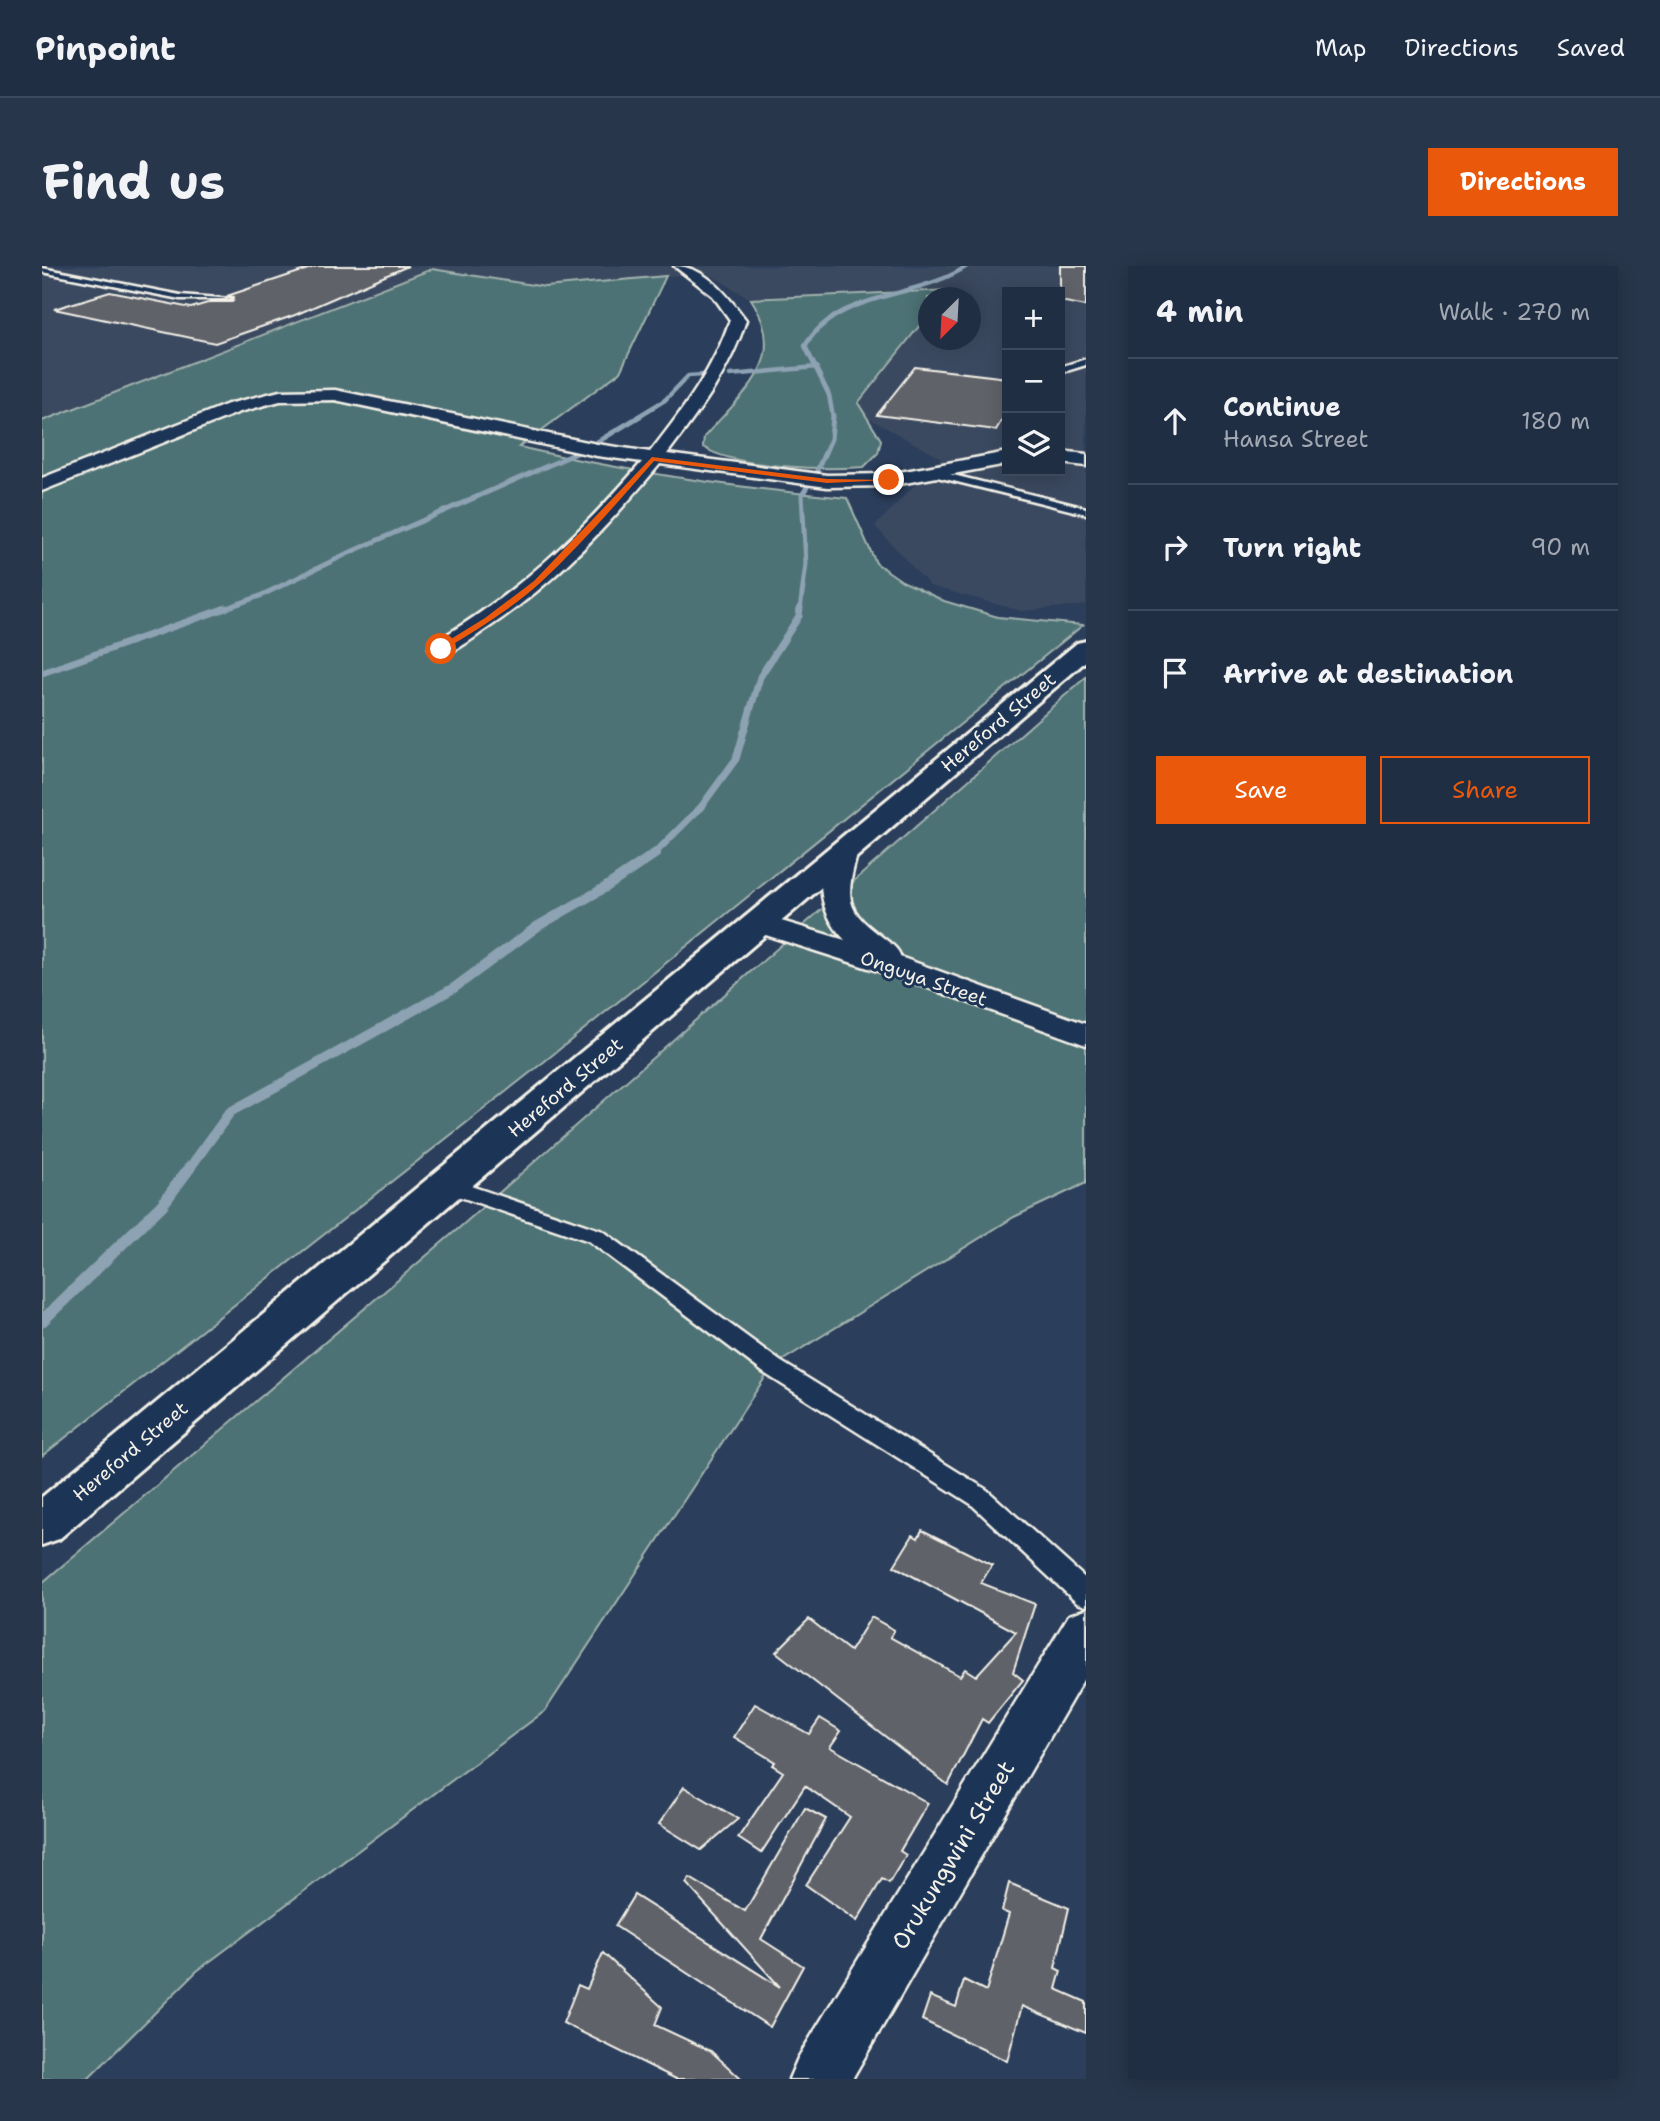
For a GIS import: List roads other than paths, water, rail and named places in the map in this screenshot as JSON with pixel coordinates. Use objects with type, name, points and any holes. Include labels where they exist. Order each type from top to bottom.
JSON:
[{"type":"main road","name":"Hereford Street","points":[[42,1525],[761,924],[1086,648]]},
{"type":"street","points":[[441,649],[488,620],[536,583],[602,517],[652,459],[718,373],[737,329],[738,320],[718,293],[681,266]]},
{"type":"street","points":[[42,485],[234,408],[264,399],[300,395],[360,399],[652,459],[827,481],[889,480],[1002,459]]},
{"type":"street","points":[[1065,458],[1086,460]]},
{"type":"street","points":[[844,851],[834,898],[840,917],[862,939],[917,973]]},
{"type":"street","name":"Onguya Street","points":[[761,924],[917,973],[1086,1035]]},
{"type":"street","name":"Orukungwini Street","points":[[819,2079],[1086,1630]]},
{"type":"lane","points":[[42,270],[180,297],[228,299]]},
{"type":"lane","points":[[1065,368],[1086,362]]},
{"type":"lane","points":[[933,473],[1086,511]]},
{"type":"lane","points":[[447,1185],[596,1236],[772,1367],[979,1497],[1086,1595]]},
{"type":"waterway","points":[[815,367],[805,346],[819,328],[837,315],[858,305],[947,277],[967,266]]},
{"type":"waterway","points":[[730,375],[815,367]]},
{"type":"waterway","points":[[815,367],[829,395],[833,417]]},
{"type":"waterway","points":[[637,417],[665,400],[688,376],[703,375]]},
{"type":"waterway","points":[[594,444],[640,416]]},
{"type":"waterway","points":[[815,475],[831,439],[833,417]]},
{"type":"waterway","points":[[221,610],[260,596],[353,551],[579,452]]},
{"type":"waterway","points":[[800,610],[806,564],[802,495],[809,484]]},
{"type":"waterway","points":[[42,673],[226,608]]},
{"type":"waterway","points":[[653,855],[701,807],[736,759],[760,677],[799,616],[800,608]]},
{"type":"waterway","points":[[189,1169],[230,1112],[454,988],[538,926],[606,887],[656,853]]},
{"type":"waterway","points":[[42,1321],[162,1205],[190,1167]]}]
